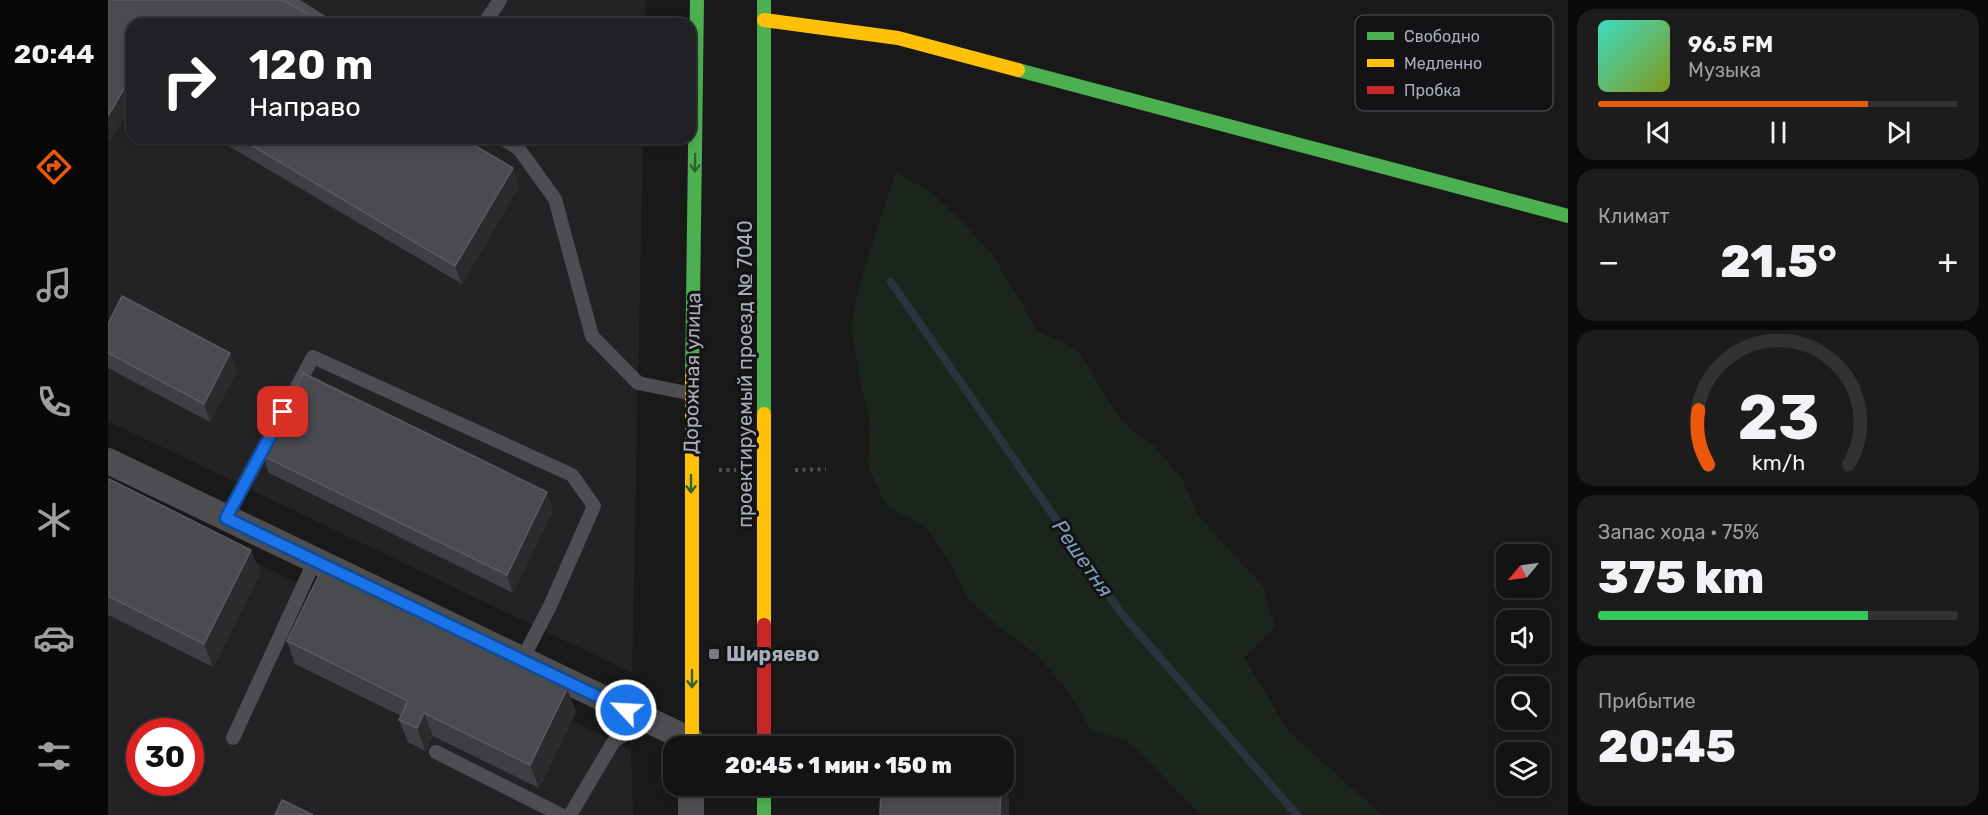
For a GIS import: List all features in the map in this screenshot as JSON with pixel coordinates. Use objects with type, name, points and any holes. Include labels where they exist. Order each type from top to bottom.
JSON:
[{"type":"street","name":"Дорожная улица","points":[[696,79],[697,0]]},
{"type":"street","name":"проектируемый проезд № 7040","points":[[764,0],[764,736]]},
{"type":"street","points":[[764,20],[898,38],[1568,216]]},
{"type":"street","name":"Дорожная улица","points":[[692,736],[692,394],[695,144]]},
{"type":"street","points":[[108,461],[677,736]]},
{"type":"street","points":[[691,796],[691,815]]},
{"type":"street","points":[[764,796],[764,815]]},
{"type":"lane","points":[[288,0],[316,18]]},
{"type":"lane","points":[[488,18],[500,0]]},
{"type":"lane","points":[[511,144],[519,149],[555,199],[592,336],[638,383],[692,394]]},
{"type":"lane","points":[[226,518],[313,357],[572,476],[594,506],[550,606],[522,660]]},
{"type":"lane","points":[[233,738],[315,560]]},
{"type":"lane","points":[[570,815],[614,741],[647,720]]},
{"type":"lane","points":[[436,752],[561,815]]},
{"type":"path","points":[[795,470],[826,469]]},
{"type":"path","points":[[709,470],[736,470]]},
{"type":"shaded area","points":[[108,0],[646,0],[645,18],[126,18],[126,144],[643,144],[632,673],[108,421]]},
{"type":"shaded area","points":[[896,172],[933,194],[963,222],[993,256],[1038,331],[1077,349],[1121,421],[1155,447],[1182,479],[1199,517],[1263,586],[1275,626],[1244,657],[1289,732],[1382,815],[1201,815],[1131,743],[1091,730],[1068,691],[1036,654],[999,627],[968,598],[948,560],[924,525],[887,507],[868,467],[870,424],[851,329],[859,285]]},
{"type":"shaded area","points":[[108,488],[631,750],[633,815],[108,815]]},
{"type":"building","points":[[108,0],[283,0],[308,14],[306,18],[126,18],[126,85],[108,116]]},
{"type":"building","points":[[249,144],[472,144],[513,168],[455,266]]},
{"type":"building","points":[[122,296],[230,353],[204,404],[108,353],[108,324]]},
{"type":"building","points":[[303,373],[547,492],[507,575],[263,456]]},
{"type":"building","points":[[109,479],[251,550],[204,644],[108,596]]},
{"type":"building","points":[[322,569],[567,689],[530,765],[424,713],[417,728],[399,720],[408,701],[287,641]]},
{"type":"building","points":[[881,796],[1001,796],[1000,815],[880,815]]},
{"type":"building","points":[[282,800],[313,815],[275,815]]},
{"type":"waterway","name":"Решетня","points":[[891,282],[1121,613],[1297,815]]},
{"type":"traffic: fast","points":[[696,75],[697,0]]},
{"type":"traffic: fast","points":[[764,0],[764,414]]},
{"type":"traffic: fast","points":[[1018,70],[1568,216]]},
{"type":"traffic: fast","points":[[692,377],[695,144]]},
{"type":"traffic: fast","points":[[764,796],[764,815]]},
{"type":"traffic: slow","points":[[764,20],[898,38],[1018,70]]},
{"type":"traffic: slow","points":[[692,377],[692,736]]},
{"type":"traffic: slow","points":[[764,414],[764,625]]},
{"type":"traffic: jam","points":[[764,625],[764,736]]},
{"type":"place","name":"Ширяево","points":[[714,654]]},
{"type":"route","points":[[283,412],[226,518],[626,710]]}]
